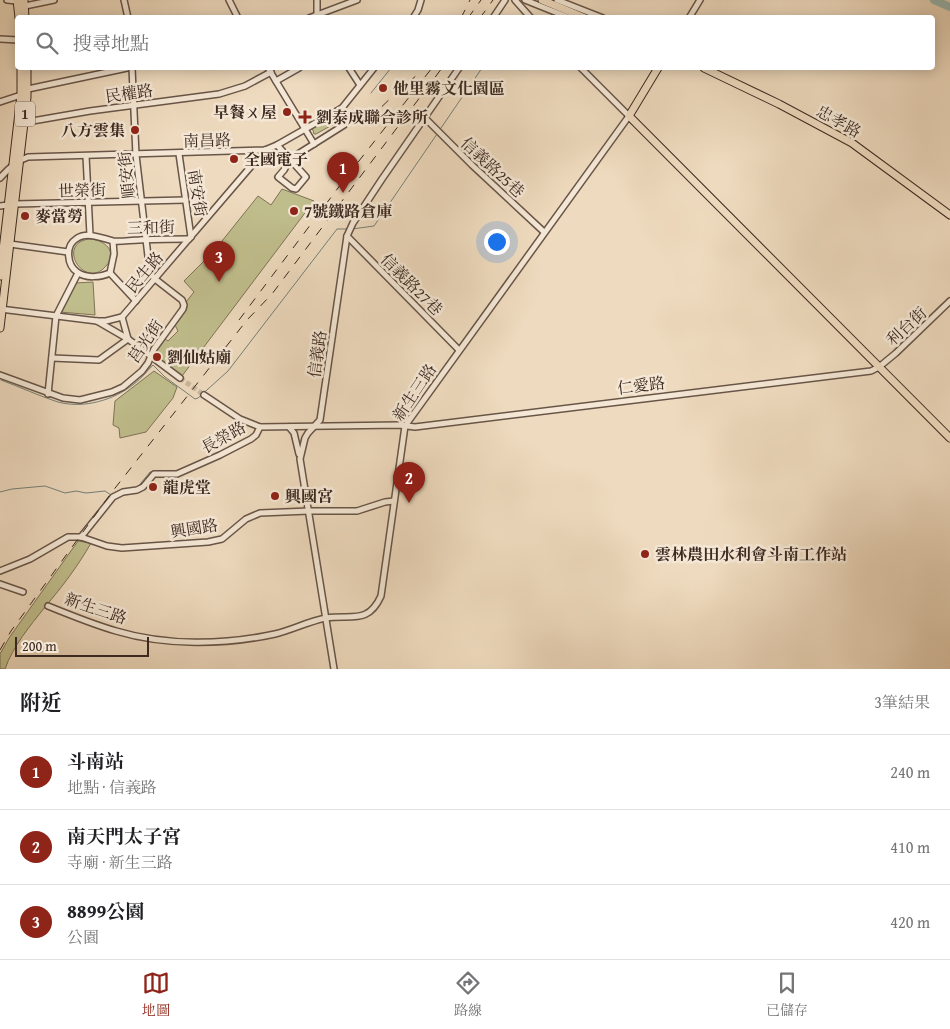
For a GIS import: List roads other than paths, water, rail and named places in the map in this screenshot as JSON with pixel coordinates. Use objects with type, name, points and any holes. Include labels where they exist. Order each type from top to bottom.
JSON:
[{"type":"main road","points":[[542,0],[578,15]]},
{"type":"main road","points":[[19,15],[21,2]]},
{"type":"main road","points":[[21,2],[24,15]]},
{"type":"main road","name":"1","points":[[0,276],[20,160],[21,70]]},
{"type":"main road","name":"1","points":[[0,328],[10,244],[13,165],[28,89],[27,70]]},
{"type":"main road","name":"新生三路","points":[[629,116],[657,70]]},
{"type":"main road","name":"忠孝路","points":[[708,70],[769,98],[852,143],[950,215]]},
{"type":"main road","points":[[629,116],[950,438]]},
{"type":"street","points":[[7,0],[21,2],[54,0]]},
{"type":"street","points":[[124,0],[127,15]]},
{"type":"street","points":[[229,0],[236,15]]},
{"type":"street","points":[[317,0],[318,15]]},
{"type":"street","points":[[320,15],[357,0]]},
{"type":"street","points":[[414,15],[421,0]]},
{"type":"street","points":[[495,15],[505,0]]},
{"type":"street","points":[[515,0],[528,15]]},
{"type":"street","points":[[525,0],[562,15]]},
{"type":"street","points":[[557,0],[594,15]]},
{"type":"street","points":[[691,15],[700,0]]},
{"type":"street","points":[[0,40],[15,40]]},
{"type":"street","points":[[0,102],[21,95],[28,89],[118,70]]},
{"type":"street","name":"順安街","points":[[132,70],[136,155],[150,273],[155,279]]},
{"type":"street","points":[[269,70],[314,144]]},
{"type":"street","name":"民權路","points":[[21,123],[90,111],[219,94],[245,86],[269,70]]},
{"type":"street","points":[[276,81],[295,70]]},
{"type":"street","points":[[350,70],[360,85]]},
{"type":"street","name":"南昌路","points":[[0,178],[13,165],[28,157],[265,150],[342,108],[372,70]]},
{"type":"street","name":"信義路","points":[[334,669],[300,459],[305,438],[320,420],[347,236],[353,223],[458,70]]},
{"type":"street","points":[[583,70],[629,116]]},
{"type":"street","points":[[277,145],[290,159],[306,176],[296,189],[278,177],[290,159],[344,125],[347,117],[342,108]]},
{"type":"street","name":"新生三路","points":[[48,606],[117,632],[135,636],[191,642],[208,642],[275,634],[326,618],[368,614],[377,605],[381,596],[405,426],[629,116]]},
{"type":"street","name":"信義路25巷","points":[[425,118],[461,155],[544,232]]},
{"type":"street","name":"民生路","points":[[122,317],[265,150]]},
{"type":"street","name":"南安街","points":[[179,154],[190,238]]},
{"type":"street","points":[[86,156],[90,236]]},
{"type":"street","name":"世榮街","points":[[0,206],[186,200]]},
{"type":"street","points":[[100,236],[113,241],[114,254],[110,273],[102,277],[90,276],[74,269],[68,252],[74,240],[78,237],[100,236]]},
{"type":"street","name":"信義路27巷","points":[[347,236],[459,350]]},
{"type":"street","name":"三和街","points":[[113,241],[190,238]]},
{"type":"street","points":[[10,244],[68,252]]},
{"type":"street","points":[[48,394],[56,316],[78,272]]},
{"type":"street","points":[[110,273],[136,301]]},
{"type":"street","name":"莒光街","points":[[0,375],[48,394],[80,400],[106,395],[123,387],[135,378],[148,364],[154,349],[184,305],[182,300],[155,279]]},
{"type":"street","name":"利台街","points":[[879,368],[950,301]]},
{"type":"street","points":[[1,309],[97,321],[122,317],[128,339]]},
{"type":"street","points":[[97,321],[128,339],[180,378]]},
{"type":"street","points":[[52,358],[99,360],[128,339]]},
{"type":"street","name":"仁愛路","points":[[405,426],[415,427],[720,390],[871,371],[879,368]]},
{"type":"street","points":[[204,395],[240,419],[260,427]]},
{"type":"street","name":"長榮路","points":[[81,538],[113,497],[123,492],[144,487],[154,474],[177,474],[220,455],[251,439],[256,435],[260,427],[405,426]]},
{"type":"street","points":[[289,427],[294,433],[300,459]]},
{"type":"street","name":"興國路","points":[[0,571],[30,559],[68,537],[81,538],[107,546],[122,548],[208,542],[222,539],[242,522],[254,515],[309,510],[357,511],[384,502],[394,501]]},
{"type":"street","points":[[0,584],[23,592]]},
{"type":"waterway","points":[[934,0],[950,7]]},
{"type":"waterway","points":[[371,93],[389,70]]},
{"type":"waterway","points":[[439,131],[481,70]]},
{"type":"waterway","points":[[352,229],[374,226],[437,134]]},
{"type":"waterway","points":[[1,380],[58,402],[88,404],[108,399],[126,390],[153,365],[165,377],[195,399],[198,398],[228,371],[337,229],[348,229]]},
{"type":"waterway","points":[[198,462],[228,448]]},
{"type":"waterway","points":[[175,472],[185,468]]},
{"type":"waterway","points":[[137,488],[150,472],[171,471]]},
{"type":"waterway","points":[[0,492],[45,486],[65,493],[105,491],[111,495],[123,489],[129,489]]},
{"type":"tunnel","points":[[180,378],[204,395]]},
{"type":"railway","points":[[462,15],[470,0]]},
{"type":"railway","points":[[470,15],[481,0]]},
{"type":"railway","points":[[482,15],[493,0]]},
{"type":"railway","points":[[239,320],[344,180],[430,70]]},
{"type":"railway","points":[[0,650],[11,631],[112,492],[247,320],[272,294],[440,70]]},
{"type":"railway","points":[[370,120],[387,101],[420,72]]},
{"type":"place","name":"他里霧文化園區","points":[[383,88]]},
{"type":"place","name":"早餐ㄨ屋","points":[[287,112]]},
{"type":"place","name":"劉泰成聯合診所","points":[[305,117]]},
{"type":"place","name":"八方雲集","points":[[135,130]]},
{"type":"place","name":"全國電子","points":[[234,159]]},
{"type":"place","name":"斗南站","points":[[343,193]]},
{"type":"place","name":"7號鐵路倉庫","points":[[294,211]]},
{"type":"place","name":"麥當勞","points":[[25,216]]},
{"type":"place","name":"8899公園","points":[[219,282]]},
{"type":"place","name":"劉仙姑廟","points":[[157,357]]},
{"type":"place","name":"龍虎堂","points":[[153,487]]},
{"type":"place","name":"興國宮","points":[[275,496]]},
{"type":"place","name":"南天門太子宮","points":[[409,503]]},
{"type":"place","name":"雲林農田水利會斗南工作站","points":[[645,554]]}]
